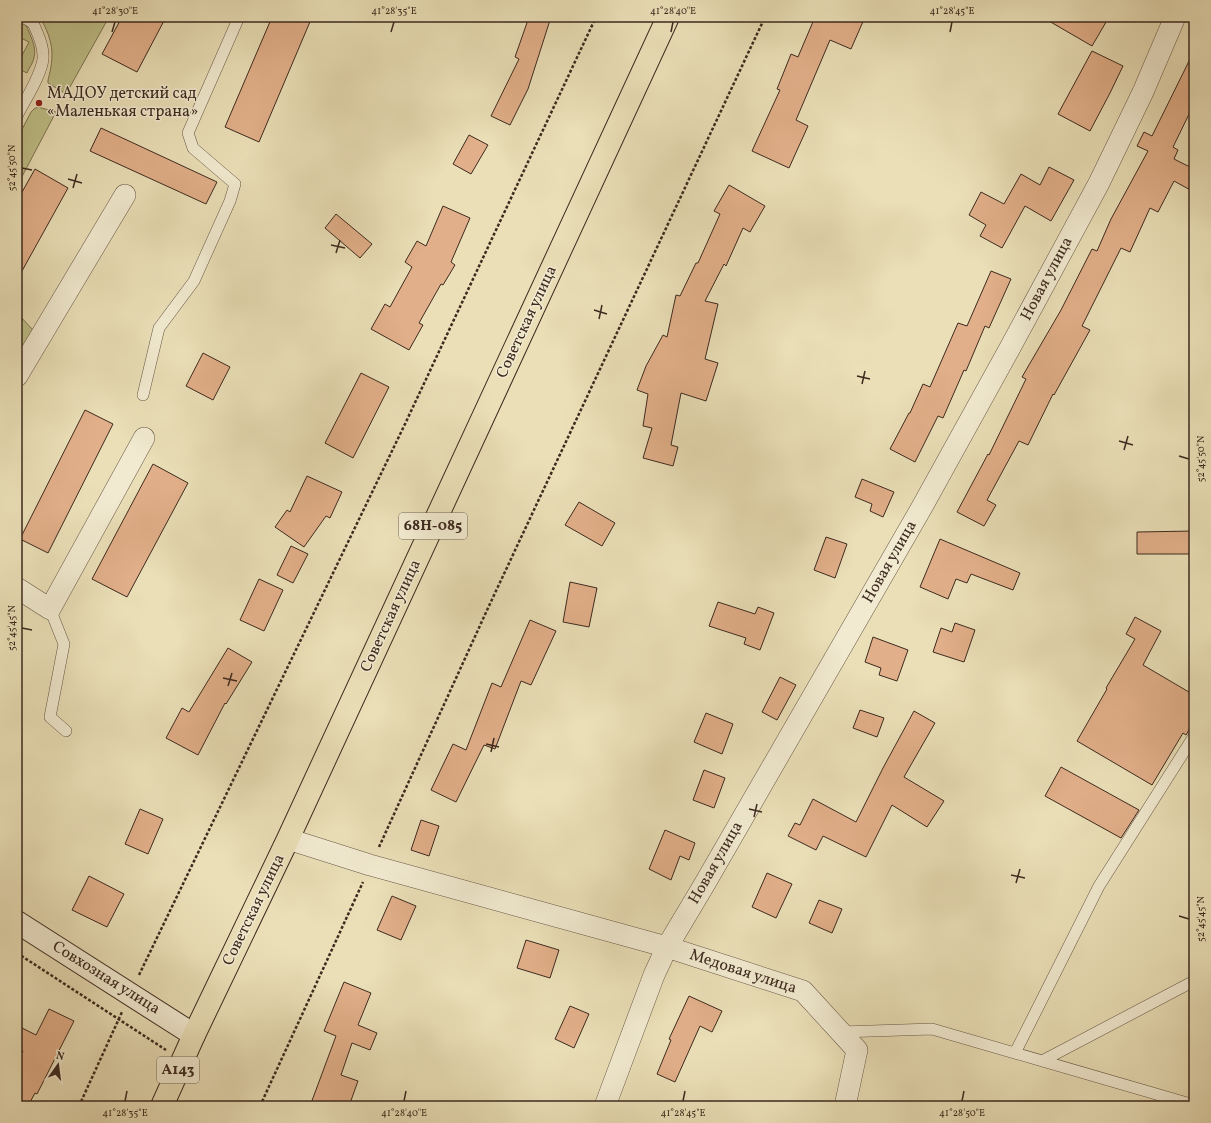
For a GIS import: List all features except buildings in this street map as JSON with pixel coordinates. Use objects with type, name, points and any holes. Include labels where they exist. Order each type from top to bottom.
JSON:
[{"type":"main road","name":"Советская улица","points":[[162,1106],[194,1035],[288,839],[668,17]]},
{"type":"street","name":"Новая улица","points":[[605,1106],[666,947],[708,878],[906,534],[1011,346],[1099,183],[1142,92],[1175,17]]},
{"type":"street","points":[[17,376],[125,195]]},
{"type":"street","points":[[17,588],[50,609],[144,438]]},
{"type":"street","name":"Медовая улица","points":[[288,839],[370,865],[666,947],[803,991],[857,1050],[845,1106]]},
{"type":"street","name":"Совхозная улица","points":[[17,922],[194,1035]]},
{"type":"lane","points":[[17,116],[38,76],[43,59],[42,48],[34,22],[23,17]]},
{"type":"lane","points":[[143,395],[159,328],[194,281],[230,201],[235,184],[193,148],[188,132],[239,17]]},
{"type":"lane","points":[[50,609],[64,644],[50,716],[66,731]]},
{"type":"lane","points":[[1015,1053],[1099,886],[1194,736]]},
{"type":"lane","points":[[1042,1061],[1194,981]]},
{"type":"lane","points":[[841,1032],[932,1029],[1194,1105]]},
{"type":"path","points":[[79,1106],[130,994],[406,424],[596,17]]},
{"type":"path","points":[[260,1106],[495,594],[765,17]]},
{"type":"path","points":[[17,953],[182,1061]]},
{"type":"green space","points":[[40,17],[109,17],[66,94],[48,83],[52,63],[52,48],[48,33]]},
{"type":"green space","points":[[17,21],[26,25],[35,50],[33,62],[27,73],[17,68],[17,65],[29,42],[17,36]]},
{"type":"green space","points":[[38,107],[56,112],[17,186],[17,139],[31,112]]},
{"type":"green space","points":[[17,313],[34,331],[17,361]]},
{"type":"place","name":"МАДОУ детский сад «Маленькая страна»","points":[[39,103]]}]
